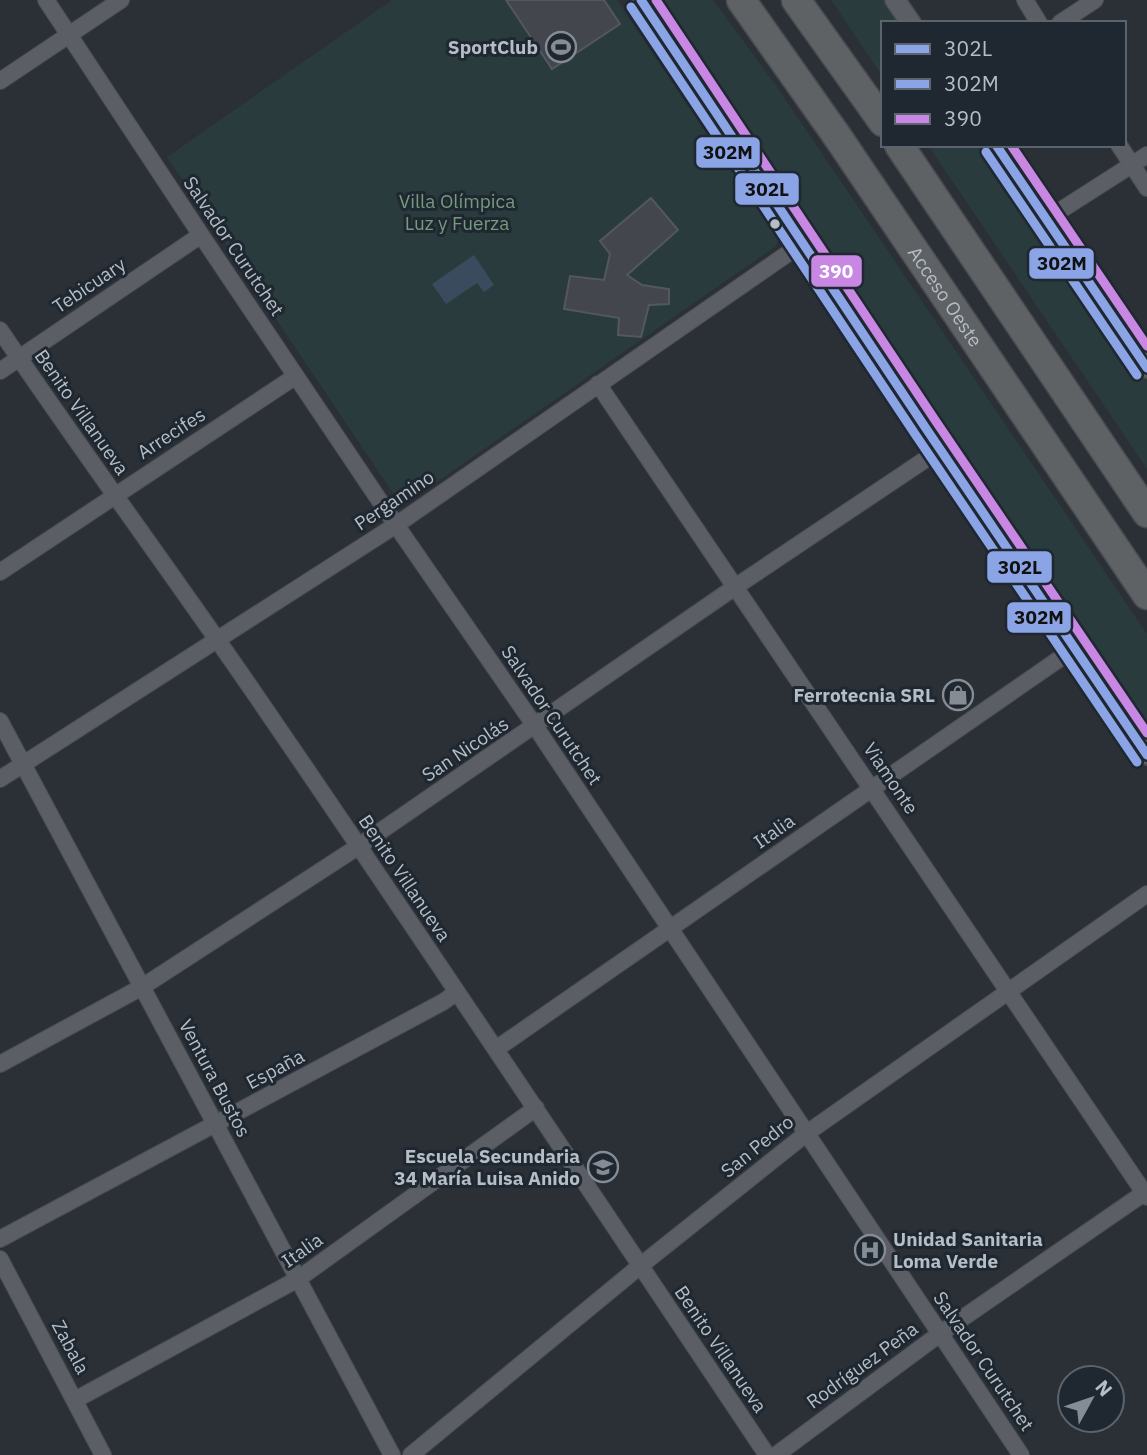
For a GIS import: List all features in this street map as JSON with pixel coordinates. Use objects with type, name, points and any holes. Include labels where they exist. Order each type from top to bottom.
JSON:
[{"type":"highway","name":"Acceso Oeste","points":[[741,0],[837,135],[1147,595]]},
{"type":"highway","points":[[796,0],[881,119]]},
{"type":"highway","points":[[900,147],[1147,513]]},
{"type":"street","name":"Salvador Curutchet","points":[[46,0],[1021,1455]]},
{"type":"street","points":[[0,81],[121,0]]},
{"type":"street","points":[[641,0],[1147,755]]},
{"type":"street","points":[[895,0],[910,21]]},
{"type":"street","points":[[1025,0],[1038,21]]},
{"type":"street","points":[[1063,21],[1095,0]]},
{"type":"street","points":[[997,147],[1147,368]]},
{"type":"street","points":[[1120,147],[1147,188]]},
{"type":"street","points":[[1047,219],[1147,155]]},
{"type":"street","name":"Tebicuary","points":[[0,371],[201,234]]},
{"type":"street","name":"Pergamino","points":[[0,779],[396,525],[803,243]]},
{"type":"street","name":"Benito Villanueva","points":[[0,330],[359,846],[767,1455]]},
{"type":"street","name":"Arrecifes","points":[[0,572],[296,376]]},
{"type":"street","name":"Viamonte","points":[[598,384],[1146,1194]]},
{"type":"street","name":"San Nicolás","points":[[0,1064],[142,987],[359,846],[941,449]]},
{"type":"street","name":"Italia","points":[[496,1049],[1075,648]]},
{"type":"street","name":"Ventura Bustos","points":[[0,721],[392,1455]]},
{"type":"street","name":"San Pedro","points":[[411,1455],[640,1266],[807,1133],[1147,894]]},
{"type":"street","name":"España","points":[[0,1239],[443,1002],[457,992]]},
{"type":"street","name":"Italia","points":[[75,1400],[298,1279],[536,1108]]},
{"type":"street","name":"Rodríguez Peña","points":[[775,1455],[941,1333],[1146,1194]]},
{"type":"street","name":"Zabala","points":[[0,1259],[103,1455]]},
{"type":"green space","name":"Villa Olímpica Luz y Fuerza","points":[[392,0],[617,0],[778,240],[776,246],[408,502],[397,499],[167,157]]},
{"type":"green space","points":[[653,0],[713,0],[775,84],[1147,634],[1147,735],[775,179]]},
{"type":"green space","points":[[831,0],[887,0],[902,21],[881,21],[881,74]]},
{"type":"green space","points":[[929,147],[989,147],[1147,378],[1147,469]]},
{"type":"water","points":[[474,255],[494,285],[484,292],[477,283],[446,304],[432,284]]},
{"type":"building","name":"SportClub","points":[[506,0],[604,0],[620,24],[552,69]]},
{"type":"building","points":[[651,198],[678,230],[627,275],[642,285],[669,289],[669,304],[649,305],[641,337],[618,335],[619,318],[564,309],[570,276],[604,280],[610,254],[600,241]]},
{"type":"transit line","name":"302L","points":[[641,0],[1147,755]]},
{"type":"transit line","name":"390","points":[[656,0],[1147,733]]},
{"type":"transit line","name":"302M","points":[[631,7],[1137,762]]},
{"type":"transit line","name":"302L","points":[[997,147],[1147,368]]},
{"type":"transit line","name":"390","points":[[1012,147],[1147,346]]},
{"type":"transit line","name":"302M","points":[[986,152],[1137,375]]},
{"type":"place","name":"SportClub","points":[[561,47]]},
{"type":"place","name":"Ferrotecnia SRL","points":[[958,695]]},
{"type":"place","name":"Escuela Secundaria 34 María Luisa Anido","points":[[603,1167]]},
{"type":"place","name":"Unidad Sanitaria Loma Verde","points":[[870,1250]]}]
